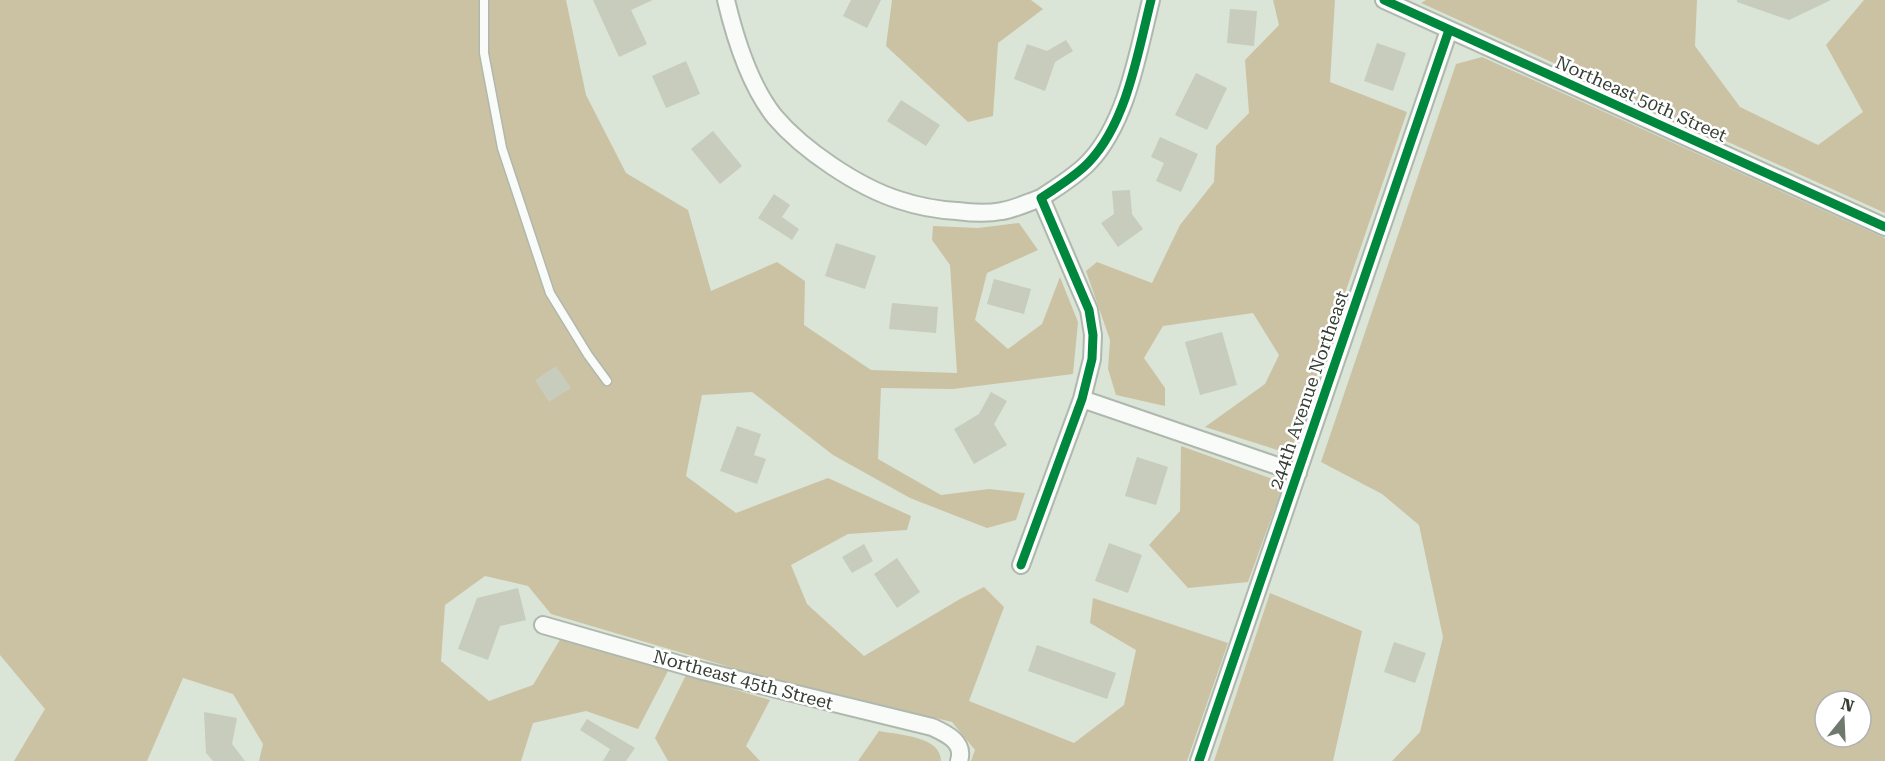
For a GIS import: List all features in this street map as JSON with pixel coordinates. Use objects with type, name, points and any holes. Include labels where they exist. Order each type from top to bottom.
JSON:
[{"type":"street","points":[[726,0],[733,30],[755,83],[775,116],[796,138],[836,169],[868,187],[899,200],[944,210],[976,213],[1002,211],[1041,198],[1088,163],[1106,141],[1120,114],[1151,0]]},
{"type":"street","name":"Northeast 50th Street","points":[[1384,0],[1885,227]]},
{"type":"street","name":"244th Avenue Northeast","points":[[1199,761],[1449,30]]},
{"type":"street","points":[[1021,565],[1082,399],[1092,359],[1093,335],[1089,310],[1041,198]]},
{"type":"street","points":[[1082,399],[1298,473]]},
{"type":"street","name":"Northeast 45th Street","points":[[543,625],[714,674],[932,727],[944,732],[957,742],[961,753],[959,761]]},
{"type":"lane","points":[[484,0],[484,53],[502,148],[550,293],[588,355],[607,381]]},
{"type":"shaded area","points":[[0,0],[566,0],[586,95],[626,173],[688,210],[711,291],[777,262],[805,281],[804,325],[871,370],[957,373],[950,265],[932,240],[933,226],[978,228],[1019,223],[1038,250],[987,273],[975,320],[1008,349],[1042,324],[1060,277],[1078,322],[1073,374],[953,389],[881,388],[878,459],[941,495],[989,489],[1025,493],[1016,520],[987,528],[910,498],[833,455],[752,392],[702,395],[686,476],[736,513],[828,478],[911,516],[907,530],[848,534],[791,565],[807,604],[864,656],[984,587],[1004,607],[969,701],[1074,743],[1124,705],[1136,650],[1090,623],[1093,598],[1228,643],[1187,761],[971,761],[975,750],[952,722],[750,673],[551,614],[528,586],[485,576],[445,605],[441,661],[489,701],[533,685],[561,638],[669,669],[638,729],[586,711],[533,723],[521,761],[259,761],[263,744],[233,694],[183,678],[147,761],[14,761],[45,709],[0,655]]},
{"type":"shaded area","points":[[892,0],[1031,0],[1043,9],[998,43],[993,116],[968,122],[886,46]]},
{"type":"shaded area","points":[[1273,0],[1335,0],[1330,82],[1407,112],[1290,454],[1205,427],[1265,384],[1279,355],[1253,313],[1163,326],[1144,358],[1165,388],[1165,406],[1116,395],[1108,369],[1110,340],[1086,271],[1097,262],[1152,283],[1180,225],[1214,182],[1216,146],[1249,113],[1245,60],[1279,25]]},
{"type":"shaded area","points":[[1426,0],[1697,0],[1695,46],[1740,107],[1818,145],[1863,112],[1826,45],[1864,0],[1885,0],[1885,213],[1421,3]]},
{"type":"shaded area","points":[[1482,57],[1885,238],[1885,761],[1392,761],[1420,732],[1443,637],[1419,525],[1382,494],[1321,462],[1456,64]]},
{"type":"shaded area","points":[[1181,446],[1284,483],[1248,582],[1188,588],[1149,545],[1180,511]]},
{"type":"shaded area","points":[[1270,593],[1362,631],[1333,761],[1214,761]]},
{"type":"shaded area","points":[[686,675],[770,700],[746,746],[760,761],[668,761],[655,738]]},
{"type":"shaded area","points":[[879,731],[918,738],[927,742],[934,746],[941,761],[858,761]]},
{"type":"building","points":[[593,0],[653,0],[631,10],[647,44],[619,57]]},
{"type":"building","points":[[851,0],[881,0],[867,28],[843,16]]},
{"type":"building","points":[[1737,0],[1831,0],[1789,20],[1737,2]]},
{"type":"building","points":[[1230,9],[1257,11],[1254,46],[1227,43]]},
{"type":"building","points":[[1066,40],[1073,51],[1055,62],[1045,91],[1014,79],[1027,44],[1047,51]]},
{"type":"building","points":[[1377,43],[1406,53],[1393,91],[1364,81]]},
{"type":"building","points":[[686,61],[700,94],[666,108],[652,76]]},
{"type":"building","points":[[1196,73],[1227,88],[1207,130],[1175,115]]},
{"type":"building","points":[[901,100],[940,125],[926,146],[887,121]]},
{"type":"building","points":[[713,131],[742,166],[720,184],[691,149]]},
{"type":"building","points":[[1160,137],[1198,154],[1181,192],[1156,181],[1164,163],[1151,157]]},
{"type":"building","points":[[1130,190],[1132,214],[1143,229],[1118,247],[1101,223],[1114,214],[1112,191]]},
{"type":"building","points":[[774,194],[790,205],[782,217],[799,229],[792,240],[758,218]]},
{"type":"building","points":[[836,243],[876,256],[865,289],[825,276]]},
{"type":"building","points":[[994,279],[1031,289],[1024,314],[987,304]]},
{"type":"building","points":[[892,303],[938,307],[936,333],[889,329]]},
{"type":"building","points":[[1222,332],[1237,385],[1200,395],[1185,342]]},
{"type":"building","points":[[556,366],[571,388],[549,402],[535,380]]},
{"type":"building","points":[[991,392],[1007,401],[994,424],[1007,445],[974,464],[954,429],[979,414]]},
{"type":"building","points":[[737,426],[761,434],[754,455],[766,459],[757,484],[720,471]]},
{"type":"building","points":[[1137,457],[1168,467],[1156,505],[1125,496]]},
{"type":"building","points":[[1109,543],[1142,555],[1128,593],[1095,581]]},
{"type":"building","points":[[864,544],[873,561],[852,573],[842,557]]},
{"type":"building","points":[[897,558],[920,592],[897,608],[874,574]]},
{"type":"building","points":[[518,588],[526,620],[500,626],[488,660],[458,649],[477,598]]},
{"type":"building","points":[[1394,642],[1426,653],[1415,683],[1384,672]]},
{"type":"building","points":[[1037,645],[1116,673],[1107,699],[1028,671]]},
{"type":"building","points":[[204,712],[237,718],[232,744],[245,761],[213,761],[206,753]]},
{"type":"building","points":[[587,719],[635,748],[626,761],[603,761],[610,749],[580,730]]},
{"type":"cycle path","points":[[1021,565],[1082,399],[1092,359],[1093,335],[1089,310],[1041,198],[1084,167],[1102,146],[1113,127],[1136,64],[1151,0]]},
{"type":"cycle path","points":[[1384,0],[1885,227]]},
{"type":"cycle path","points":[[1199,761],[1449,30]]}]
